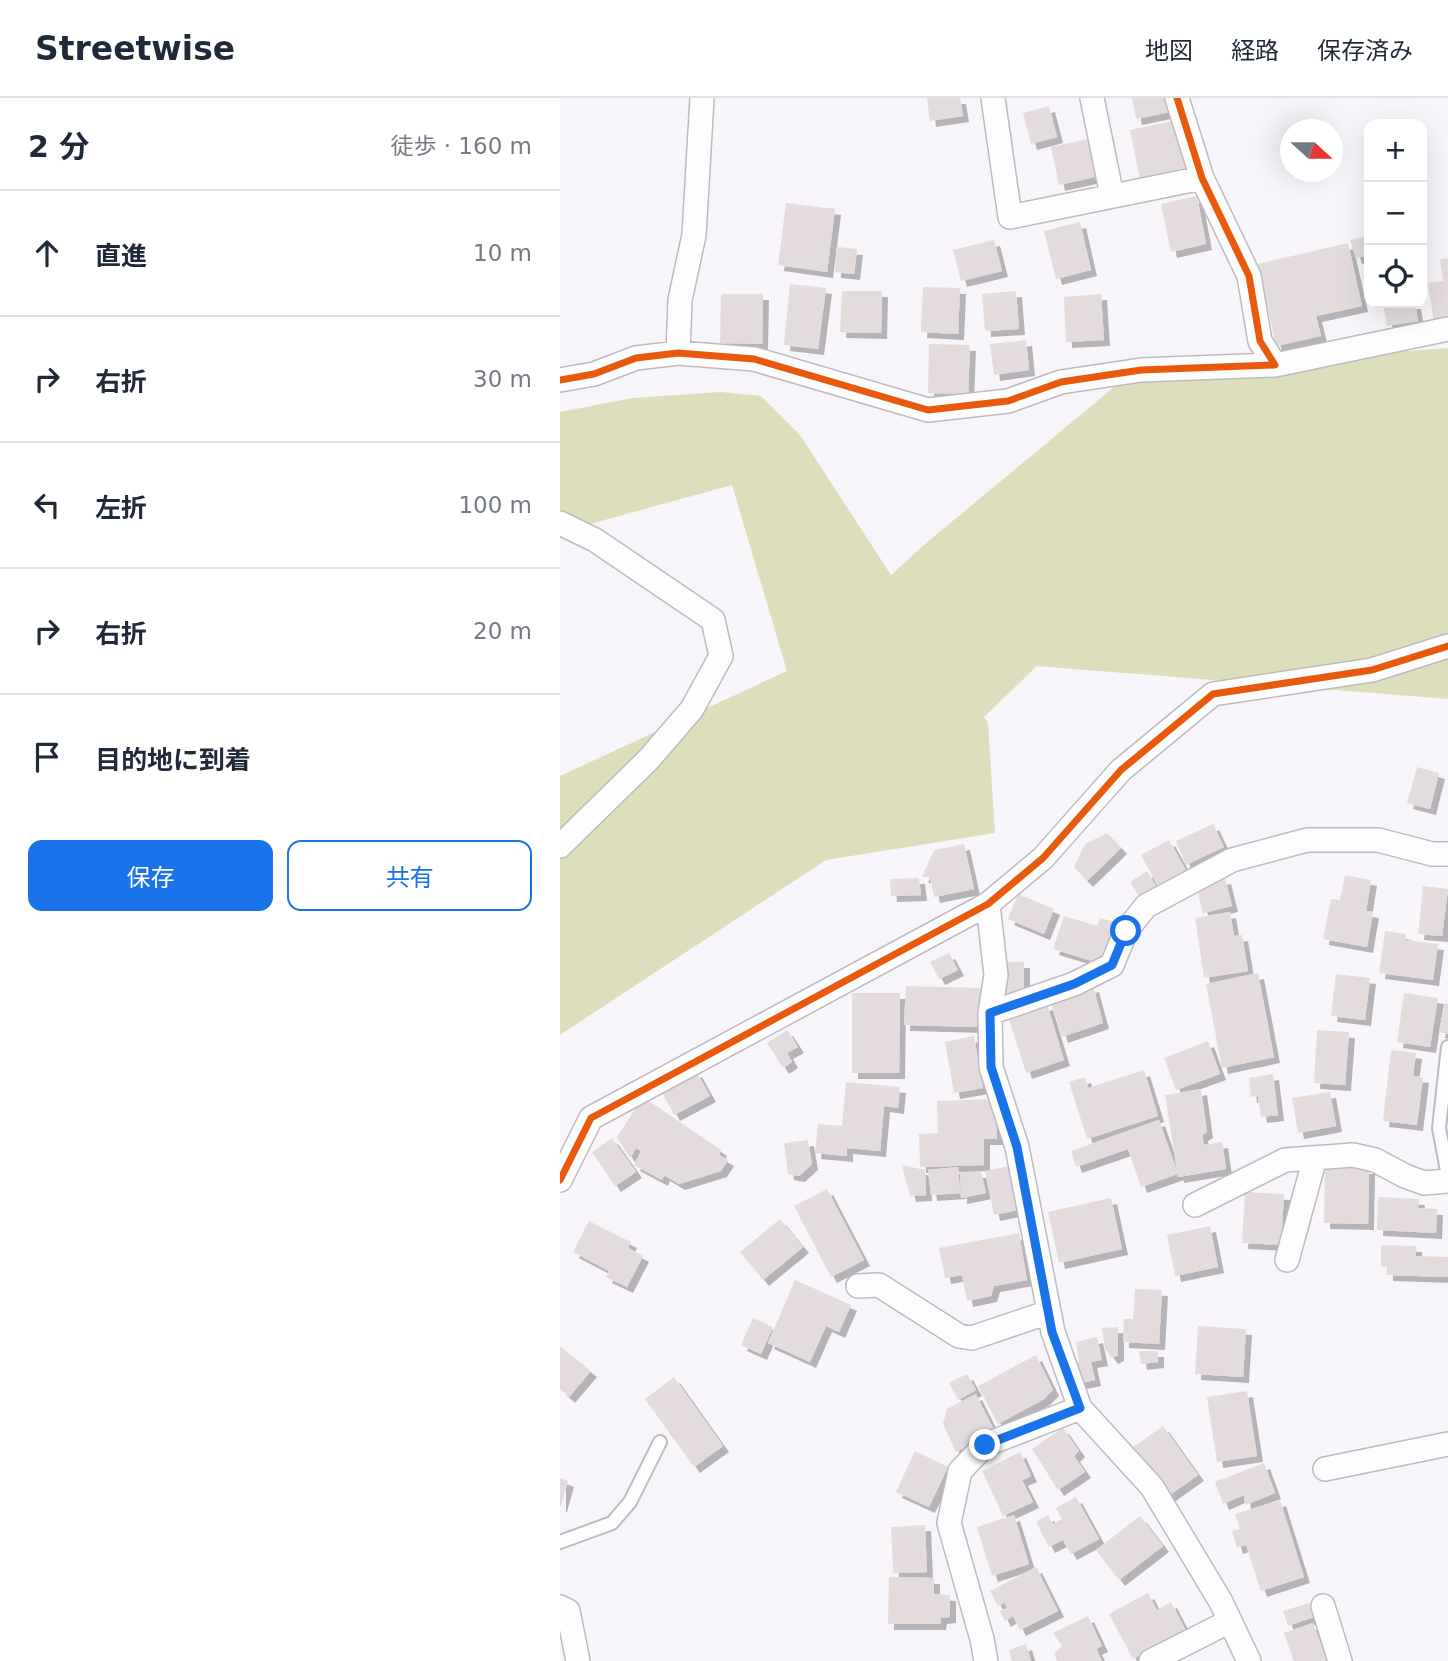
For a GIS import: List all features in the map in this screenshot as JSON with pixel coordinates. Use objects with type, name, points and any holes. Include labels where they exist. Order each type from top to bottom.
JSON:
[{"type":"street","points":[[678,353],[680,300],[694,235],[702,98]]},
{"type":"street","points":[[993,98],[1010,217],[1202,178]]},
{"type":"street","points":[[1092,98],[1112,196]]},
{"type":"street","points":[[1177,98],[1202,178],[1249,276],[1261,341],[1275,365]]},
{"type":"street","points":[[560,380],[594,374],[636,358],[678,353],[754,359],[928,410],[1008,401],[1062,382],[1141,370],[1275,365],[1448,329]]},
{"type":"street","points":[[560,523],[595,540],[713,620],[721,656],[692,709],[648,760],[560,846]]},
{"type":"street","points":[[560,1180],[591,1118],[988,904],[1043,858],[1121,770],[1213,694],[1372,670],[1448,646]]},
{"type":"street","points":[[990,1013],[1074,984],[1112,965],[1126,931],[1146,906],[1232,860],[1307,840],[1378,840],[1432,854],[1448,854]]},
{"type":"street","points":[[988,904],[996,975],[990,1013],[991,1067],[1017,1147],[1052,1332],[1080,1408],[1152,1487],[1230,1621],[1249,1661]]},
{"type":"street","points":[[1195,1205],[1285,1160],[1353,1155],[1374,1160],[1424,1183],[1448,1179]]},
{"type":"street","points":[[1287,1260],[1315,1158]]},
{"type":"street","points":[[859,1286],[879,1285],[959,1336],[972,1338],[1049,1312]]},
{"type":"street","points":[[986,1661],[949,1523],[960,1471],[985,1445],[1080,1408]]},
{"type":"street","points":[[1325,1469],[1448,1444]]},
{"type":"street","points":[[1323,1606],[1340,1661]]},
{"type":"street","points":[[560,1608],[568,1611],[578,1661]]},
{"type":"street","points":[[1151,1661],[1230,1621]]},
{"type":"lane","points":[[1448,1046],[1439,1128],[1448,1179]]},
{"type":"lane","points":[[560,1542],[612,1522],[630,1502],[660,1442]]},
{"type":"green space","points":[[1448,348],[1448,699],[1037,666],[984,717],[988,723],[995,833],[826,860],[560,1035],[560,776],[787,671],[732,485],[579,527],[560,509],[560,412],[632,398],[721,392],[761,396],[800,435],[891,575],[1132,372]]},
{"type":"building","points":[[927,98],[960,98],[963,116],[930,121]]},
{"type":"building","points":[[1132,98],[1167,98],[1170,112],[1136,119]]},
{"type":"building","points":[[1049,106],[1057,137],[1031,144],[1023,113]]},
{"type":"building","points":[[1178,120],[1188,169],[1140,179],[1130,130]]},
{"type":"building","points":[[1088,139],[1095,177],[1059,185],[1051,147]]},
{"type":"building","points":[[1197,196],[1206,244],[1171,252],[1161,204]]},
{"type":"building","points":[[786,203],[835,209],[827,272],[778,265]]},
{"type":"building","points":[[1080,222],[1091,270],[1056,279],[1044,231]]},
{"type":"building","points":[[1364,236],[1364,256],[1356,258],[1350,240]]},
{"type":"building","points":[[994,240],[1002,271],[961,281],[953,250]]},
{"type":"building","points":[[1348,243],[1362,306],[1316,316],[1321,336],[1276,346],[1258,264]]},
{"type":"building","points":[[837,247],[857,249],[854,274],[835,272]]},
{"type":"building","points":[[1448,258],[1448,321],[1434,323],[1428,283],[1443,281],[1440,259]]},
{"type":"building","points":[[790,284],[826,288],[818,349],[784,345]]},
{"type":"building","points":[[923,287],[960,288],[958,334],[921,332]]},
{"type":"building","points":[[842,291],[882,291],[881,333],[840,332]]},
{"type":"building","points":[[1016,291],[1019,329],[985,331],[982,294]]},
{"type":"building","points":[[721,294],[763,294],[762,344],[720,343]]},
{"type":"building","points":[[1101,294],[1104,340],[1066,342],[1064,297]]},
{"type":"building","points":[[1384,308],[1416,308],[1418,321],[1387,326]]},
{"type":"building","points":[[1026,340],[1029,370],[994,375],[990,344]]},
{"type":"building","points":[[929,344],[970,345],[968,394],[928,393]]},
{"type":"building","points":[[1417,767],[1439,773],[1430,809],[1407,803]]},
{"type":"building","points":[[1213,824],[1224,847],[1186,865],[1176,841]]},
{"type":"building","points":[[1107,833],[1121,848],[1087,881],[1074,867],[1085,844]]},
{"type":"building","points":[[1169,840],[1188,874],[1160,890],[1141,855]]},
{"type":"building","points":[[964,844],[974,889],[934,897],[930,877],[922,877],[934,850]]},
{"type":"building","points":[[1147,871],[1157,888],[1140,898],[1130,882]]},
{"type":"building","points":[[1345,875],[1371,880],[1366,911],[1373,912],[1367,947],[1323,939],[1331,899],[1340,900]]},
{"type":"building","points":[[919,878],[921,895],[891,896],[890,879]]},
{"type":"building","points":[[1225,878],[1232,906],[1203,913],[1196,885]]},
{"type":"building","points":[[1423,886],[1448,889],[1442,936],[1418,934]]},
{"type":"building","points":[[1018,894],[1054,909],[1044,934],[1008,919]]},
{"type":"building","points":[[1230,912],[1234,936],[1242,935],[1248,971],[1204,978],[1195,918]]},
{"type":"building","points":[[1064,916],[1097,926],[1100,918],[1115,922],[1102,964],[1053,949]]},
{"type":"building","points":[[1385,931],[1406,934],[1405,940],[1438,944],[1433,980],[1379,973]]},
{"type":"building","points":[[949,953],[958,970],[939,979],[930,962]]},
{"type":"building","points":[[1005,962],[1024,962],[1024,989],[1004,994]]},
{"type":"building","points":[[1258,973],[1274,1057],[1222,1068],[1206,984]]},
{"type":"building","points":[[1336,974],[1370,978],[1365,1020],[1331,1016]]},
{"type":"building","points":[[906,986],[981,988],[979,1027],[904,1025]]},
{"type":"building","points":[[1093,986],[1103,1023],[1062,1037],[1050,999]]},
{"type":"building","points":[[852,993],[900,993],[899,1073],[852,1073]]},
{"type":"building","points":[[1404,993],[1438,998],[1430,1047],[1397,1042]]},
{"type":"building","points":[[1445,1003],[1448,1004],[1448,1034],[1439,1032]]},
{"type":"building","points":[[1047,1004],[1064,1060],[1026,1073],[1008,1016]]},
{"type":"building","points":[[787,1030],[798,1047],[787,1053],[792,1062],[783,1068],[767,1043]]},
{"type":"building","points":[[1317,1030],[1349,1032],[1345,1085],[1314,1083]]},
{"type":"building","points":[[974,1036],[983,1088],[954,1093],[945,1042]]},
{"type":"building","points":[[1208,1041],[1220,1074],[1176,1090],[1164,1058]]},
{"type":"building","points":[[1391,1050],[1416,1053],[1413,1076],[1423,1077],[1417,1125],[1383,1121]]},
{"type":"building","points":[[1144,1070],[1158,1116],[1087,1139],[1069,1082],[1085,1077],[1088,1088]]},
{"type":"building","points":[[696,1071],[710,1096],[674,1115],[661,1090]]},
{"type":"building","points":[[1273,1074],[1278,1115],[1261,1117],[1258,1096],[1251,1097],[1249,1078]]},
{"type":"building","points":[[846,1082],[900,1087],[898,1108],[884,1106],[880,1151],[847,1148],[847,1156],[815,1153],[818,1124],[842,1126]]},
{"type":"building","points":[[1201,1089],[1207,1132],[1202,1135],[1204,1145],[1222,1142],[1226,1169],[1178,1177],[1165,1095]]},
{"type":"building","points":[[1330,1092],[1336,1126],[1298,1133],[1292,1098]]},
{"type":"building","points":[[643,1097],[721,1150],[719,1155],[728,1160],[721,1171],[679,1184],[664,1175],[662,1180],[634,1165],[641,1151],[636,1148],[630,1158],[617,1137]]},
{"type":"building","points":[[996,1099],[997,1139],[984,1139],[984,1165],[920,1167],[919,1134],[938,1133],[937,1101]]},
{"type":"building","points":[[1159,1120],[1178,1174],[1141,1187],[1128,1149],[1076,1167],[1071,1151]]},
{"type":"building","points":[[612,1138],[636,1172],[615,1186],[592,1152]]},
{"type":"building","points":[[808,1140],[812,1164],[799,1176],[788,1174],[784,1143]]},
{"type":"building","points":[[902,1165],[925,1170],[926,1195],[910,1196]]},
{"type":"building","points":[[1009,1166],[1018,1210],[994,1215],[985,1171]]},
{"type":"building","points":[[958,1167],[960,1193],[931,1195],[928,1170]]},
{"type":"building","points":[[1325,1168],[1369,1168],[1368,1224],[1324,1223]]},
{"type":"building","points":[[960,1172],[981,1172],[986,1193],[961,1198]]},
{"type":"building","points":[[827,1189],[864,1260],[831,1277],[794,1206]]},
{"type":"building","points":[[1245,1192],[1284,1194],[1281,1245],[1242,1243]]},
{"type":"building","points":[[1378,1197],[1419,1199],[1418,1208],[1437,1209],[1436,1233],[1377,1230]]},
{"type":"building","points":[[1111,1198],[1122,1249],[1059,1263],[1048,1212]]},
{"type":"building","points":[[780,1219],[803,1247],[763,1280],[740,1252]]},
{"type":"building","points":[[589,1221],[631,1242],[628,1248],[643,1256],[627,1287],[606,1277],[609,1271],[573,1252]]},
{"type":"building","points":[[1210,1226],[1218,1267],[1175,1276],[1167,1235]]},
{"type":"building","points":[[1019,1233],[1027,1280],[994,1286],[991,1296],[967,1301],[962,1275],[945,1278],[939,1248]]},
{"type":"building","points":[[1381,1245],[1416,1246],[1416,1256],[1448,1257],[1448,1277],[1387,1275],[1387,1267],[1381,1267]]},
{"type":"building","points":[[795,1280],[851,1305],[839,1332],[826,1326],[810,1362],[768,1343]]},
{"type":"building","points":[[1135,1289],[1162,1290],[1159,1344],[1123,1342],[1124,1319],[1133,1319]]},
{"type":"building","points":[[753,1318],[773,1327],[761,1354],[741,1345]]},
{"type":"building","points":[[1198,1326],[1246,1329],[1243,1377],[1195,1374]]},
{"type":"building","points":[[1118,1327],[1118,1355],[1112,1358],[1105,1349],[1102,1328]]},
{"type":"building","points":[[1097,1337],[1102,1360],[1091,1362],[1095,1380],[1076,1384],[1072,1363],[1079,1361],[1076,1342]]},
{"type":"building","points":[[560,1346],[591,1371],[569,1397],[560,1389]]},
{"type":"building","points":[[1139,1351],[1158,1351],[1158,1362],[1141,1364]]},
{"type":"building","points":[[1036,1355],[1053,1390],[1044,1399],[998,1424],[978,1386]]},
{"type":"building","points":[[967,1374],[976,1390],[958,1400],[949,1383]]},
{"type":"building","points":[[674,1377],[723,1446],[694,1467],[645,1399]]},
{"type":"building","points":[[1247,1391],[1257,1456],[1217,1462],[1207,1397]]},
{"type":"building","points":[[976,1394],[995,1432],[956,1452],[943,1424],[947,1409]]},
{"type":"building","points":[[1163,1426],[1198,1475],[1167,1497],[1132,1448]]},
{"type":"building","points":[[1063,1428],[1079,1451],[1074,1456],[1085,1472],[1058,1490],[1032,1449]]},
{"type":"building","points":[[915,1451],[948,1467],[929,1507],[896,1492]]},
{"type":"building","points":[[1020,1452],[1031,1476],[1022,1480],[1033,1502],[1003,1516],[982,1471]]},
{"type":"building","points":[[1264,1463],[1275,1493],[1245,1505],[1244,1495],[1223,1504],[1215,1482]]},
{"type":"building","points":[[560,1478],[568,1481],[561,1506],[560,1506]]},
{"type":"building","points":[[1076,1497],[1099,1539],[1071,1554],[1063,1540],[1049,1547],[1036,1522],[1048,1515],[1053,1524],[1062,1519],[1056,1508]]},
{"type":"building","points":[[1280,1500],[1304,1577],[1261,1591],[1246,1545],[1237,1548],[1232,1531],[1240,1529],[1235,1514]]},
{"type":"building","points":[[1014,1515],[1029,1564],[992,1576],[977,1527]]},
{"type":"building","points":[[1140,1516],[1163,1546],[1119,1580],[1096,1550]]},
{"type":"building","points":[[925,1525],[927,1572],[893,1573],[891,1527]]},
{"type":"building","points":[[1036,1567],[1058,1611],[1020,1630],[1013,1616],[1005,1621],[1000,1611],[1007,1608],[1005,1603],[998,1606],[990,1591]]},
{"type":"building","points":[[889,1577],[934,1578],[934,1594],[950,1595],[950,1617],[941,1618],[940,1624],[888,1624]]},
{"type":"building","points":[[1148,1593],[1157,1610],[1171,1602],[1186,1631],[1133,1659],[1109,1614]]},
{"type":"building","points":[[1309,1603],[1314,1617],[1288,1626],[1283,1611]]},
{"type":"building","points":[[1088,1616],[1102,1646],[1096,1649],[1102,1661],[1057,1661],[1054,1654],[1062,1646],[1053,1633]]},
{"type":"building","points":[[1313,1623],[1327,1661],[1294,1661],[1284,1633]]},
{"type":"building","points":[[1026,1644],[1031,1661],[1012,1661],[1009,1650]]},
{"type":"cycle path","points":[[560,380],[594,374],[636,358],[678,353],[754,359],[928,410],[1008,401],[1061,382],[1141,370],[1275,365],[1260,341],[1249,276],[1202,178],[1177,98]]},
{"type":"cycle path","points":[[560,1180],[591,1118],[988,904],[1043,858],[1121,770],[1213,694],[1372,670],[1448,646]]},
{"type":"route","points":[[985,1445],[1080,1408],[1052,1332],[1017,1147],[991,1067],[990,1013],[1074,984],[1112,965],[1126,931]]}]
